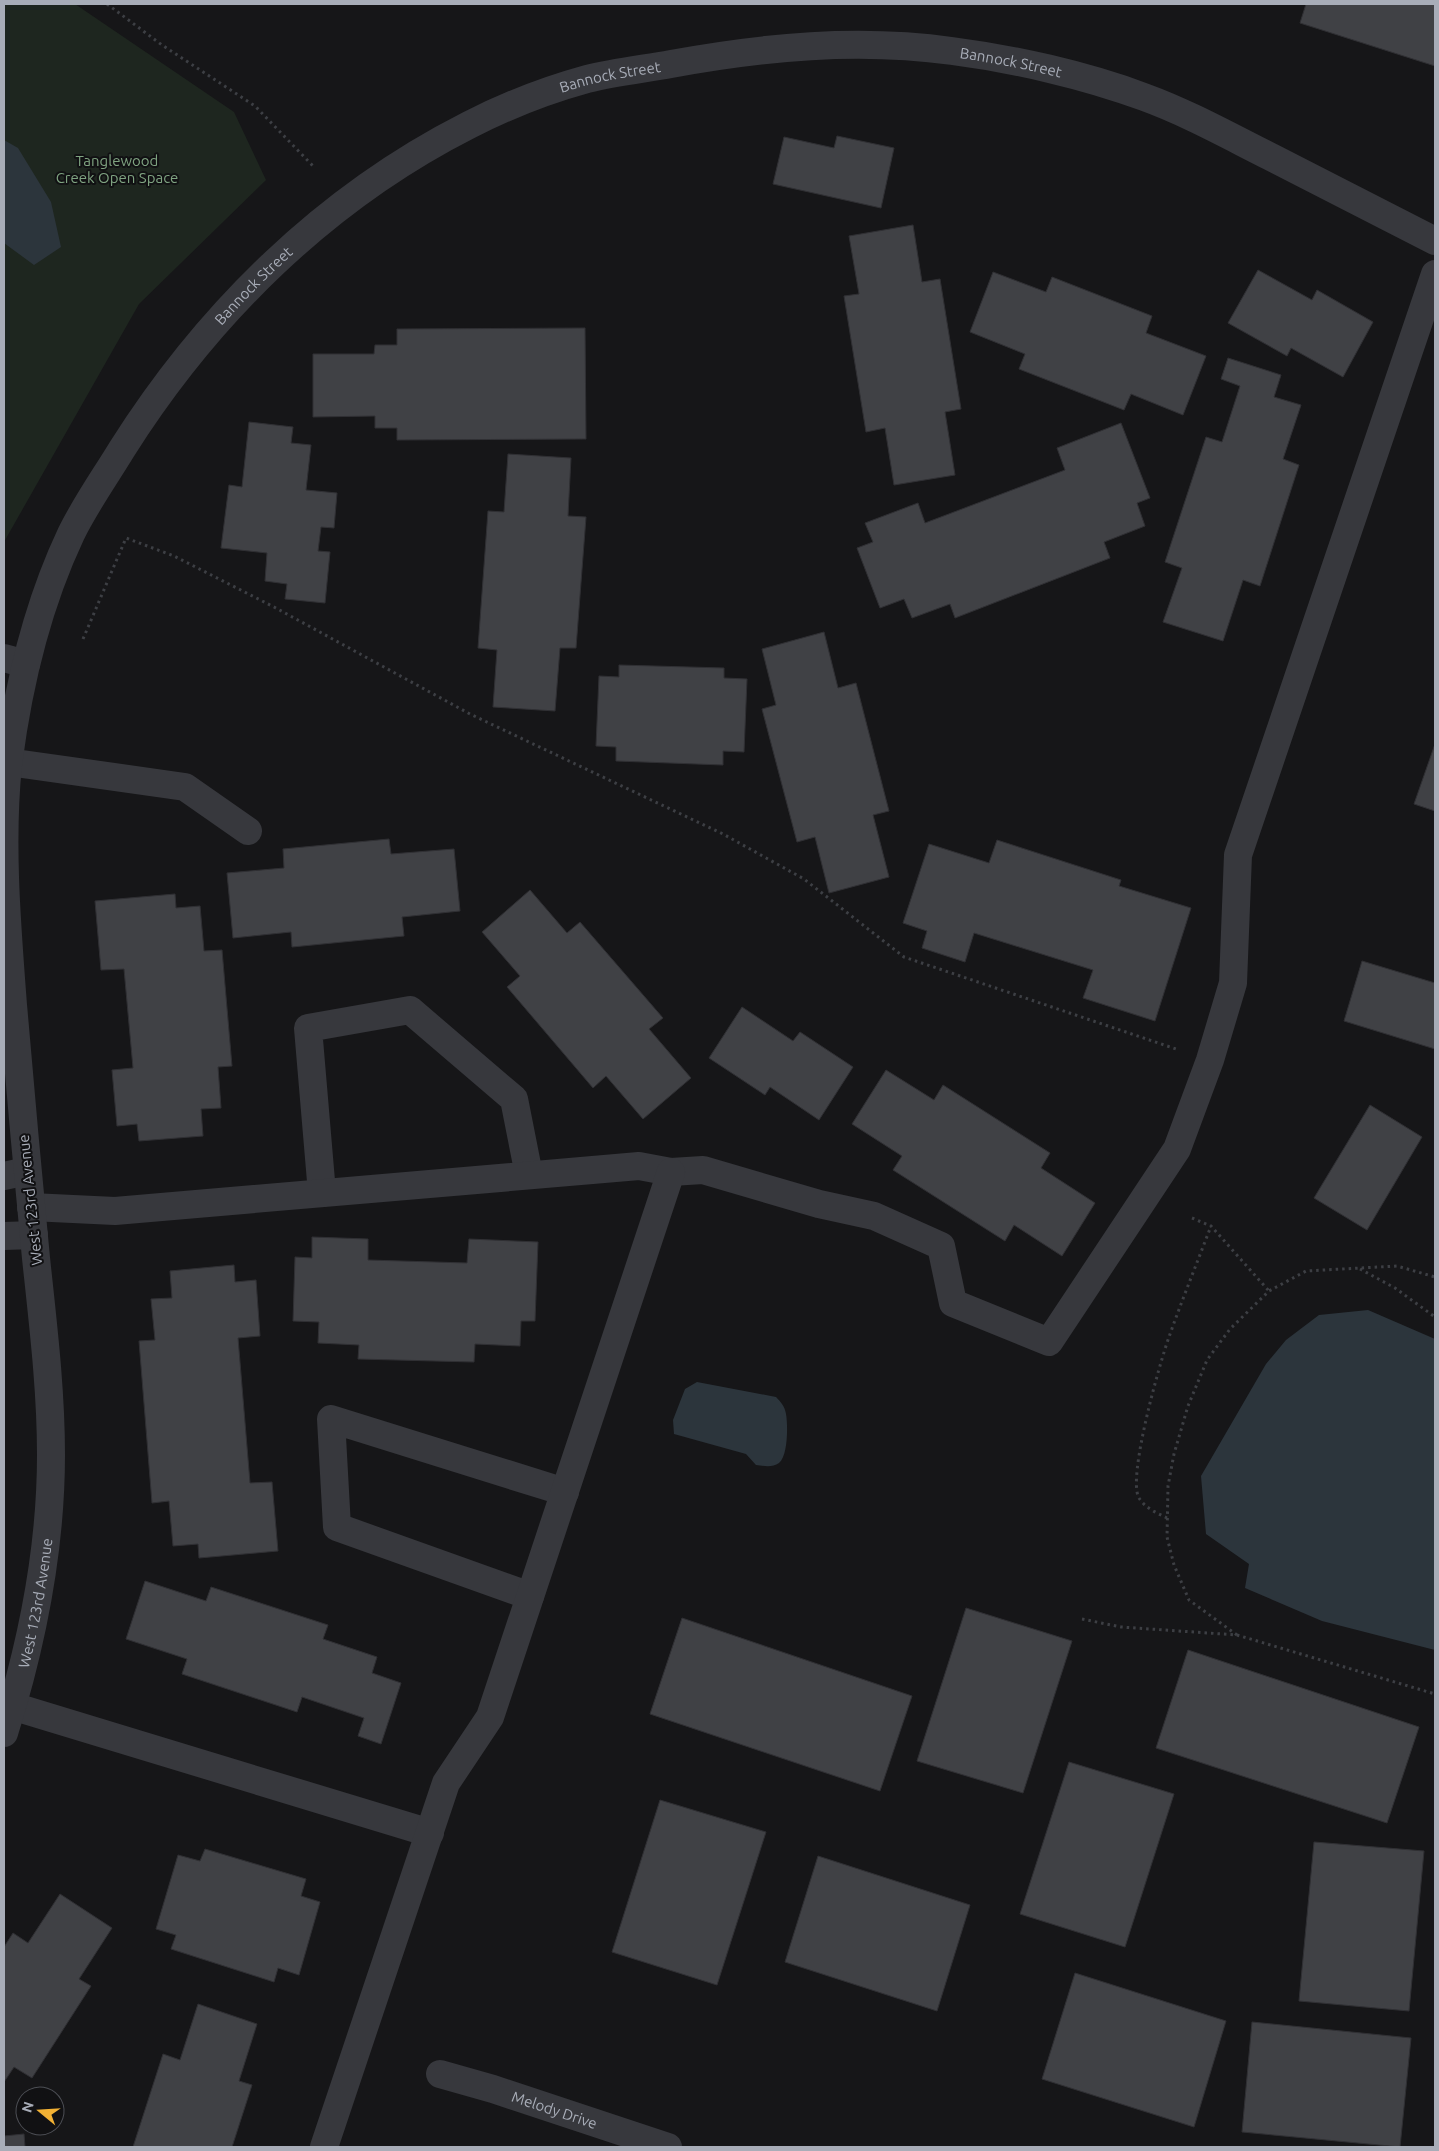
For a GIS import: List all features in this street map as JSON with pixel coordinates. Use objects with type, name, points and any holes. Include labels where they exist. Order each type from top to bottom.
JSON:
[{"type":"street","name":"Bannock Street","points":[[15,661],[73,529],[146,411],[188,355],[225,312],[298,240],[342,204],[413,156],[473,123],[540,94],[594,77],[726,54],[856,43],[951,50],[1060,71],[1139,95],[1190,116],[1435,241]]},
{"type":"street","points":[[31,1207],[116,1211],[639,1166],[671,1172],[702,1170],[819,1204],[874,1216],[941,1246],[953,1303],[1049,1342],[1177,1149],[1206,1069],[1233,983],[1238,854],[1435,274]]},
{"type":"street","name":"West 123rd Avenue","points":[[4,1733],[26,1659],[38,1596],[47,1532],[51,1460],[49,1390],[31,1207],[16,1173],[4,801],[15,661]]},
{"type":"street","points":[[8,762],[185,787],[248,831]]},
{"type":"street","points":[[322,1194],[308,1028],[410,1010],[514,1098],[529,1176]]},
{"type":"street","points":[[324,2147],[446,1783],[490,1717],[671,1172]]},
{"type":"street","points":[[4,1236],[34,1235]]},
{"type":"street","points":[[530,1596],[337,1527],[331,1419],[565,1492]]},
{"type":"street","points":[[12,1706],[430,1833]]},
{"type":"street","name":"Melody Drive","points":[[440,2074],[493,2089],[668,2147]]},
{"type":"path","points":[[107,4],[162,45],[255,106],[313,166]]},
{"type":"path","points":[[83,639],[126,538],[174,556],[274,607],[470,714],[723,834],[804,879],[904,957],[1181,1050],[1177,1060]]},
{"type":"path","points":[[1192,1218],[1211,1226],[1269,1291]]},
{"type":"path","points":[[1167,1518],[1147,1507],[1138,1497],[1136,1482],[1141,1441],[1168,1339],[1211,1226]]},
{"type":"path","points":[[1237,1635],[1189,1600],[1174,1565],[1168,1537],[1168,1486],[1174,1454],[1188,1406],[1207,1360],[1230,1329],[1269,1291],[1306,1271],[1397,1266],[1435,1277]]},
{"type":"path","points":[[1360,1269],[1395,1288],[1435,1317]]},
{"type":"path","points":[[1082,1619],[1121,1627],[1237,1635],[1435,1694]]},
{"type":"green space","name":"Tanglewood Creek Open Space","points":[[4,4],[75,4],[234,112],[266,180],[139,304],[4,542]]},
{"type":"shaded area","points":[[4,140],[18,148],[51,202],[61,247],[34,265],[4,243]]},
{"type":"shaded area","points":[[1368,1310],[1435,1339],[1435,1650],[1322,1621],[1245,1588],[1249,1564],[1206,1534],[1201,1476],[1266,1364],[1286,1340],[1319,1315]]},
{"type":"shaded area","points":[[697,1382],[776,1397],[785,1409],[787,1425],[786,1447],[779,1463],[771,1466],[756,1465],[746,1454],[674,1434],[673,1420],[685,1389]]},
{"type":"building","points":[[1306,4],[1435,4],[1435,66],[1300,23]]},
{"type":"building","points":[[837,136],[894,148],[881,208],[773,184],[784,137],[834,148]]},
{"type":"building","points":[[913,225],[922,282],[940,279],[961,409],[945,412],[955,475],[894,485],[885,428],[866,432],[844,296],[859,294],[849,236]]},
{"type":"building","points":[[1258,270],[1312,300],[1317,290],[1373,322],[1343,377],[1291,348],[1287,356],[1228,323]]},
{"type":"building","points":[[993,272],[1046,292],[1052,277],[1152,316],[1146,333],[1206,356],[1183,415],[1131,394],[1124,410],[1019,369],[1025,354],[970,332]]},
{"type":"building","points":[[585,328],[586,439],[397,440],[397,428],[375,428],[375,416],[313,417],[313,354],[374,354],[375,345],[397,345],[397,329]]},
{"type":"building","points":[[1228,358],[1281,375],[1274,397],[1301,405],[1283,459],[1299,465],[1260,586],[1243,580],[1223,641],[1163,622],[1182,568],[1165,562],[1206,437],[1222,442],[1240,386],[1221,379]]},
{"type":"building","points":[[249,422],[293,427],[291,443],[311,445],[306,490],[337,493],[334,528],[321,527],[318,551],[330,552],[325,603],[285,599],[287,584],[265,581],[267,553],[221,548],[229,485],[242,487]]},
{"type":"building","points":[[1121,423],[1150,498],[1137,503],[1145,526],[1104,542],[1110,558],[955,618],[950,604],[912,618],[904,599],[880,608],[857,548],[873,542],[865,523],[918,503],[925,523],[1065,470],[1057,448]]},
{"type":"building","points":[[508,454],[571,458],[568,516],[586,517],[576,648],[560,648],[555,711],[493,707],[497,650],[478,648],[488,511],[504,512]]},
{"type":"building","points":[[824,632],[838,688],[856,683],[889,811],[873,815],[889,877],[829,893],[815,837],[797,842],[762,709],[776,705],[762,649]]},
{"type":"building","points":[[619,665],[724,668],[724,678],[747,679],[744,752],[723,751],[723,765],[616,761],[616,747],[596,746],[599,676],[619,677]]},
{"type":"building","points":[[1435,744],[1435,811],[1414,804]]},
{"type":"building","points":[[389,839],[391,854],[454,849],[460,911],[402,917],[404,936],[292,947],[291,932],[233,938],[227,873],[284,868],[283,849]]},
{"type":"building","points":[[997,840],[1121,880],[1119,886],[1191,908],[1155,1021],[1083,998],[1093,970],[974,933],[965,962],[922,948],[927,931],[903,923],[929,844],[989,863]]},
{"type":"building","points":[[530,890],[567,933],[580,922],[663,1018],[649,1029],[691,1078],[643,1119],[606,1076],[593,1088],[507,987],[520,976],[482,932]]},
{"type":"building","points":[[175,894],[176,908],[200,906],[204,951],[222,950],[232,1066],[218,1067],[221,1108],[201,1109],[203,1136],[139,1141],[137,1124],[117,1126],[112,1070],[133,1068],[124,969],[101,970],[95,901]]},
{"type":"building","points":[[1362,961],[1435,983],[1435,1049],[1344,1021]]},
{"type":"building","points":[[742,1007],[793,1041],[800,1032],[853,1067],[819,1120],[770,1087],[765,1095],[709,1058]]},
{"type":"building","points":[[886,1070],[934,1100],[943,1085],[1050,1153],[1041,1168],[1095,1203],[1062,1256],[1014,1225],[1005,1241],[893,1170],[902,1156],[852,1124]]},
{"type":"building","points":[[1370,1105],[1422,1137],[1367,1230],[1314,1198]]},
{"type":"building","points":[[312,1237],[368,1239],[368,1260],[467,1263],[469,1239],[538,1242],[535,1321],[521,1321],[520,1346],[475,1344],[474,1362],[358,1359],[359,1345],[318,1343],[319,1322],[293,1321],[295,1257],[312,1258]]},
{"type":"building","points":[[234,1265],[235,1282],[256,1280],[260,1336],[238,1338],[250,1483],[272,1482],[278,1551],[199,1558],[198,1544],[173,1546],[169,1501],[152,1503],[139,1341],[155,1340],[151,1299],[172,1298],[170,1271]]},
{"type":"building","points":[[145,1581],[206,1601],[211,1587],[328,1625],[323,1639],[377,1657],[372,1673],[401,1683],[381,1744],[358,1736],[364,1718],[302,1697],[297,1712],[182,1674],[187,1659],[126,1639]]},
{"type":"building","points":[[966,1608],[1072,1641],[1023,1793],[917,1761]]},
{"type":"building","points":[[682,1618],[912,1696],[880,1791],[650,1714]]},
{"type":"building","points":[[1188,1650],[1419,1727],[1387,1823],[1156,1748]]},
{"type":"building","points":[[1069,1762],[1174,1794],[1125,1947],[1020,1914]]},
{"type":"building","points":[[660,1800],[766,1832],[717,1985],[612,1952]]},
{"type":"building","points":[[1314,1842],[1424,1851],[1409,2011],[1299,2001]]},
{"type":"building","points":[[205,1849],[306,1879],[301,1896],[320,1902],[299,1975],[278,1968],[274,1982],[171,1949],[176,1935],[156,1929],[178,1855],[200,1861]]},
{"type":"building","points":[[818,1856],[970,1905],[937,2011],[785,1962]]},
{"type":"building","points":[[60,1894],[112,1928],[79,1979],[91,1986],[32,2078],[14,2067],[4,2082],[4,1947],[13,1933],[28,1943]]},
{"type":"building","points":[[1075,1973],[1226,2021],[1194,2127],[1042,2079]]},
{"type":"building","points":[[198,2004],[257,2024],[239,2081],[252,2085],[232,2147],[133,2147],[163,2054],[180,2060]]},
{"type":"building","points":[[1252,2022],[1411,2038],[1400,2147],[1242,2132]]},
{"type":"building","points":[[4,2136],[24,2136],[25,2147],[4,2147]]}]
